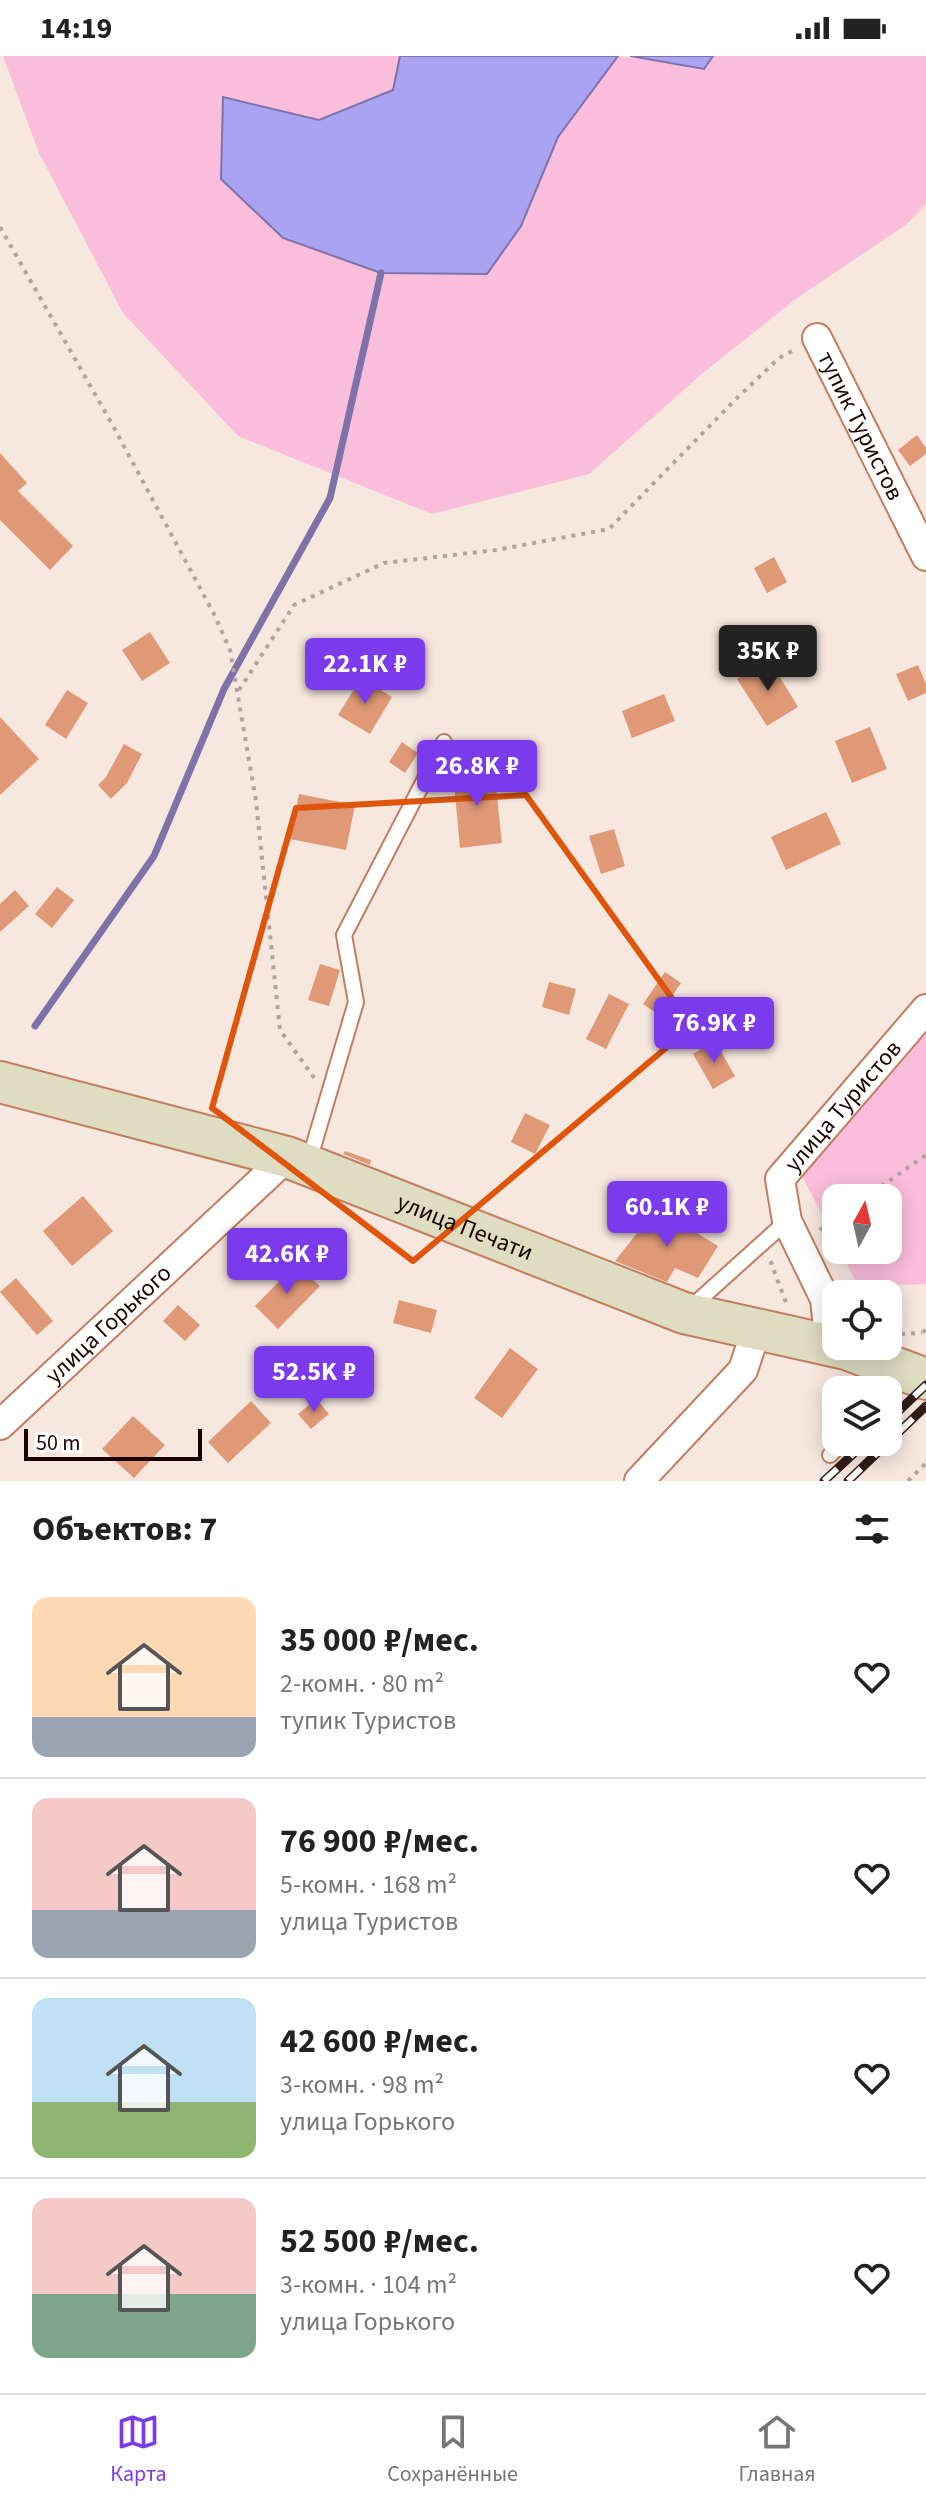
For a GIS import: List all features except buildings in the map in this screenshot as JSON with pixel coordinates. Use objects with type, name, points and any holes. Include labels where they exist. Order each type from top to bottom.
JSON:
[{"type":"street","name":"тупик Туристов","points":[[817,338],[926,556]]},
{"type":"street","name":"улица Туристов","points":[[822,1293],[787,1221],[780,1179],[926,1009]]},
{"type":"street","name":"улица Печати","points":[[0,1082],[297,1161],[684,1313],[822,1343]]},
{"type":"street","name":"улица Горького","points":[[0,1425],[297,1161]]},
{"type":"street","points":[[639,1481],[743,1370],[757,1328]]},
{"type":"street","name":"улица Печати","points":[[876,1360],[906,1370]]},
{"type":"lane","points":[[297,1161],[328,1098],[356,1002],[344,935],[444,742]]},
{"type":"lane","points":[[684,1313],[787,1221]]},
{"type":"path","points":[[0,227],[120,438],[230,650],[256,801],[280,1030],[328,1098]]},
{"type":"path","points":[[237,692],[294,605],[384,563],[496,550],[609,529],[779,358],[817,338]]},
{"type":"path","points":[[885,1184],[926,1155]]},
{"type":"path","points":[[906,1370],[925,1333]]},
{"type":"path","points":[[908,1481],[926,1463]]},
{"type":"highlighted area","points":[[526,795],[692,1026],[413,1261],[212,1108],[296,808]]},
{"type":"shaded area","points":[[3,56],[400,56],[393,89],[319,120],[224,97],[521,226],[557,137],[618,56],[704,68],[713,56],[926,56],[926,204],[907,224],[800,296],[704,372],[589,474],[432,514],[238,436],[123,313],[39,153]]},
{"type":"shaded area","points":[[400,56],[618,56],[558,137],[521,226],[487,274],[381,273],[283,238],[221,179],[223,97],[319,120],[393,90]]},
{"type":"shaded area","points":[[630,56],[713,56],[704,69]]},
{"type":"shaded area","points":[[926,1030],[926,1284],[902,1285],[902,1280],[855,1280],[847,1264],[902,1264],[902,1184],[822,1184],[822,1215],[796,1164]]},
{"type":"waterway","points":[[35,1026],[154,856],[224,689],[330,498],[381,273]]},
{"type":"railway","points":[[902,1408],[926,1385]]},
{"type":"railway","points":[[848,1481],[926,1406]]},
{"type":"railway","points":[[824,1481],[851,1456]]}]
